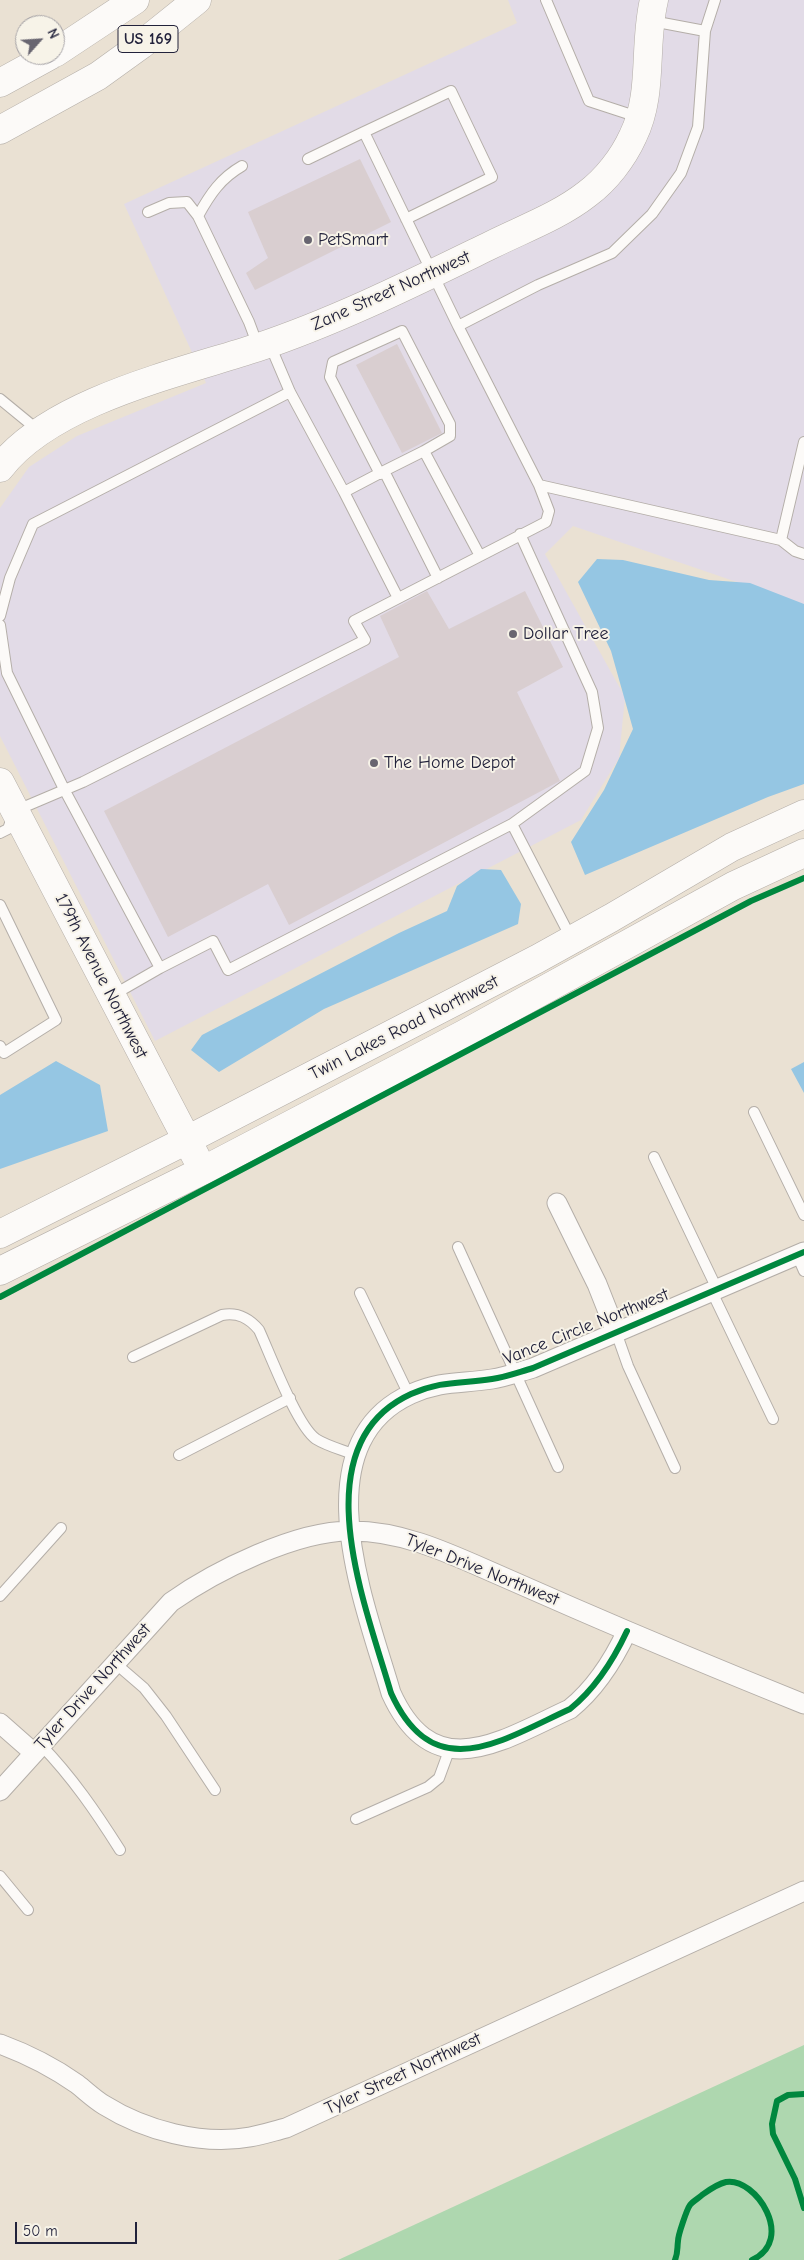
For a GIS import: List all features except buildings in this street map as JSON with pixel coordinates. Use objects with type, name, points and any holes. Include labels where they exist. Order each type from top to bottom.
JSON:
[{"type":"main road","name":"US 169","points":[[65,46],[135,0]]},
{"type":"main road","name":"US 169","points":[[0,130],[98,76],[141,45],[196,0]]},
{"type":"main road","name":"Zane Street Northwest","points":[[0,468],[22,445],[40,432],[90,405],[125,391],[324,323],[433,273],[570,206],[588,193],[620,158],[641,118],[646,96],[652,10]]},
{"type":"main road","points":[[0,83],[33,65]]},
{"type":"main road","name":"179th Avenue Northwest","points":[[0,782],[8,809],[202,1170]]},
{"type":"main road","name":"Twin Lakes Road Northwest","points":[[0,1234],[187,1140],[611,918],[732,848],[804,814]]},
{"type":"main road","name":"Twin Lakes Road Northwest","points":[[0,1271],[202,1170],[472,1030],[733,886],[804,853]]},
{"type":"street","points":[[557,1203],[597,1284],[616,1332]]},
{"type":"street","name":"Vance Circle Northwest","points":[[627,1631],[615,1657],[605,1672],[580,1701],[570,1709],[493,1744],[474,1750],[450,1748],[417,1732],[410,1726],[397,1707],[391,1693],[354,1563],[349,1530],[351,1475],[363,1438],[372,1425],[392,1406],[409,1395],[443,1383],[478,1381],[533,1368],[714,1291],[802,1260]]},
{"type":"street","name":"Tyler Drive Northwest","points":[[0,1791],[171,1602],[194,1586],[294,1541],[349,1530],[393,1535],[418,1541],[627,1631],[804,1704]]},
{"type":"street","points":[[0,1723],[38,1749]]},
{"type":"street","name":"Tyler Street Northwest","points":[[0,2044],[50,2067],[103,2104],[128,2118],[155,2129],[180,2136],[248,2138],[286,2128],[804,1891]]},
{"type":"lane","points":[[546,0],[590,101],[641,118]]},
{"type":"lane","points":[[458,326],[538,285],[612,253],[652,214],[682,173],[698,127],[703,80],[705,31],[715,0]]},
{"type":"lane","points":[[652,10],[705,31]]},
{"type":"lane","points":[[308,158],[451,90],[492,177],[406,219]]},
{"type":"lane","points":[[0,833],[8,829],[8,809],[91,778],[365,640],[354,621],[546,522],[549,511],[539,485],[458,326],[364,132]]},
{"type":"lane","points":[[198,216],[210,192],[229,174],[242,166]]},
{"type":"lane","points":[[148,212],[169,203],[187,202],[198,216],[249,322],[264,345],[344,492],[398,598]]},
{"type":"lane","points":[[344,492],[382,472],[424,451],[450,436],[450,424],[402,331],[333,362],[330,377],[382,472],[438,578]]},
{"type":"lane","points":[[0,616],[10,578],[33,524],[290,392]]},
{"type":"lane","points":[[1,401],[40,432]]},
{"type":"lane","points":[[781,540],[804,442]]},
{"type":"lane","points":[[424,451],[480,556]]},
{"type":"lane","points":[[539,485],[781,540],[795,551],[804,554]]},
{"type":"lane","points":[[110,996],[213,941],[228,970],[512,824],[585,771],[598,728],[592,692],[520,534]]},
{"type":"lane","points":[[0,625],[7,673],[64,789],[160,968]]},
{"type":"lane","points":[[512,824],[572,938]]},
{"type":"lane","points":[[0,905],[56,1020],[1,1051]]},
{"type":"lane","points":[[754,1112],[804,1215]]},
{"type":"lane","points":[[654,1157],[773,1419]]},
{"type":"lane","points":[[458,1247],[558,1467]]},
{"type":"lane","points":[[360,1293],[409,1395]]},
{"type":"lane","points":[[133,1357],[222,1315],[235,1314],[248,1319],[259,1330],[303,1426],[315,1438],[356,1455]]},
{"type":"lane","points":[[616,1332],[628,1366],[675,1468]]},
{"type":"lane","points":[[179,1456],[290,1398]]},
{"type":"lane","points":[[0,1596],[61,1528]]},
{"type":"lane","points":[[115,1663],[144,1688],[166,1716],[215,1790]]},
{"type":"lane","points":[[356,1820],[428,1787],[439,1778],[450,1748]]},
{"type":"lane","points":[[38,1749],[67,1772],[95,1809],[120,1850]]},
{"type":"lane","points":[[0,1876],[28,1910]]},
{"type":"shaded area","points":[[508,0],[804,0],[804,605],[573,526],[545,554],[625,697],[619,758],[581,820],[155,1041],[0,736],[0,508],[29,467],[77,436],[206,383],[124,204],[517,23]]},
{"type":"green space","points":[[804,2045],[804,2260],[338,2260]]},
{"type":"water","points":[[597,559],[623,560],[709,580],[750,583],[804,604],[804,784],[768,797],[585,875],[571,842],[604,790],[633,729],[611,651],[578,582]]},
{"type":"water","points":[[481,869],[501,870],[521,904],[518,924],[324,1009],[219,1072],[191,1050],[202,1035],[399,933],[447,911],[457,886]]},
{"type":"water","points":[[56,1061],[100,1085],[108,1131],[0,1169],[0,1095]]},
{"type":"water","points":[[804,1062],[804,1093],[791,1069]]},
{"type":"cycle path","points":[[0,1297],[751,901],[804,878]]},
{"type":"cycle path","points":[[627,1631],[616,1653],[596,1683],[570,1709],[495,1743],[471,1748],[449,1748],[428,1740],[408,1722],[391,1693],[357,1575],[350,1531],[349,1489],[357,1450],[377,1418],[411,1394],[433,1386],[481,1381],[533,1368],[804,1252]]},
{"type":"cycle path","points":[[804,2094],[788,2095],[777,2101],[772,2124],[773,2134],[795,2179],[804,2208]]},
{"type":"cycle path","points":[[675,2260],[679,2233],[690,2205],[710,2189],[726,2182],[738,2183],[749,2189],[759,2199],[767,2212],[771,2225],[771,2239],[765,2251],[752,2260]]},
{"type":"place","name":"PetSmart","points":[[308,240]]},
{"type":"place","name":"Dollar Tree","points":[[513,634]]},
{"type":"place","name":"The Home Depot","points":[[374,763]]}]
